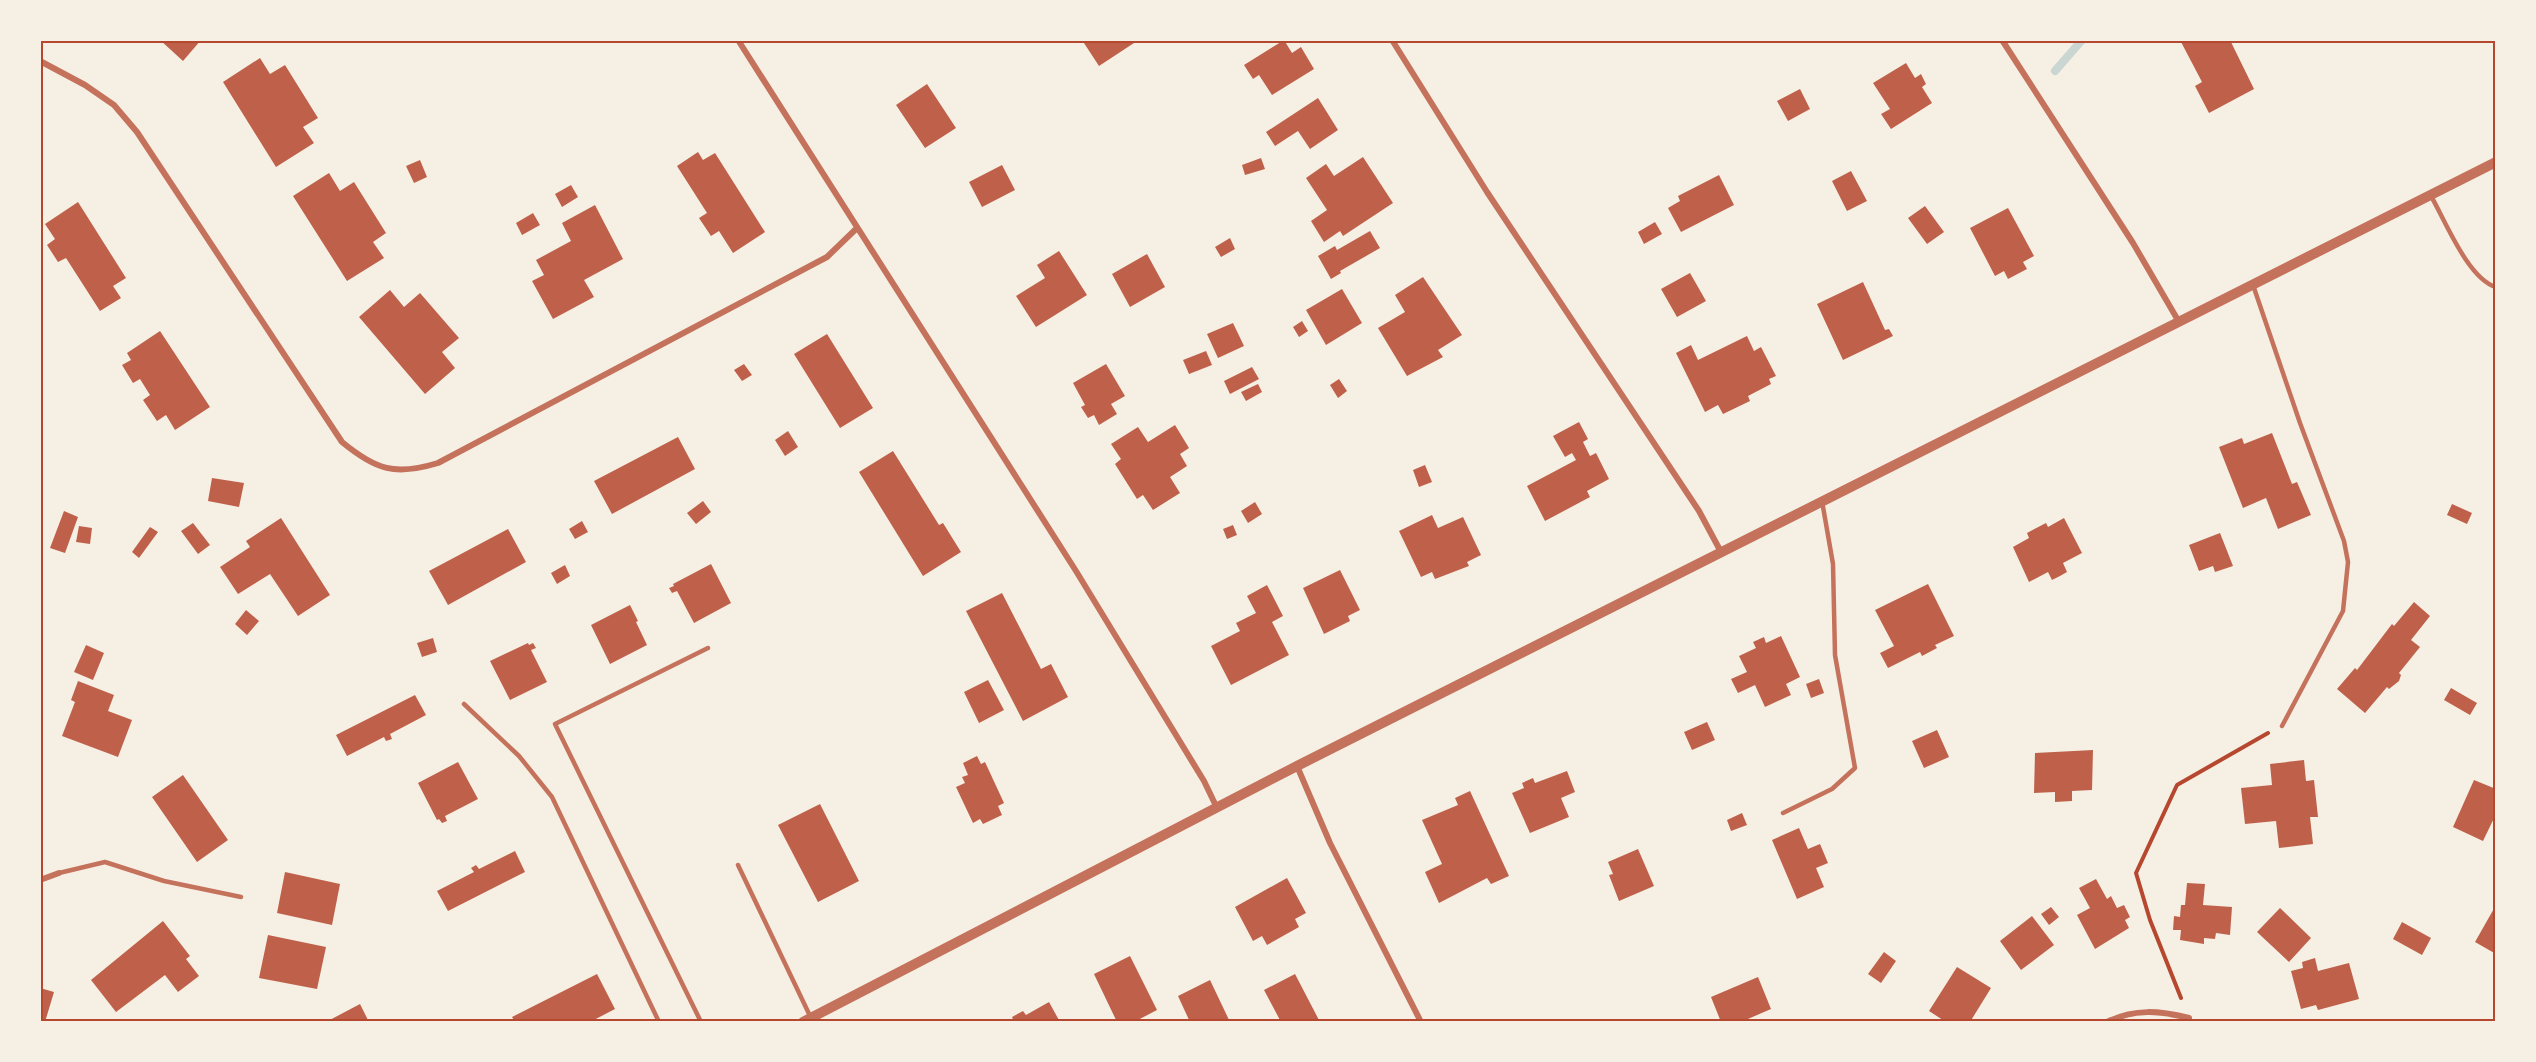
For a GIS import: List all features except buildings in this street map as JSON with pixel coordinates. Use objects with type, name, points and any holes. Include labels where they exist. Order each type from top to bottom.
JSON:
[{"type":"street","points":[[738,40],[1076,571],[1217,808]]},
{"type":"street","points":[[1392,40],[1486,192],[1699,511],[1721,552]]},
{"type":"street","points":[[2002,40],[2133,243],[2179,323]]},
{"type":"street","points":[[40,61],[85,85],[114,105],[137,132],[342,442],[364,460],[387,468],[416,469],[438,463],[827,257],[858,228]]},
{"type":"street","points":[[807,1019],[1297,766],[2496,162]]},
{"type":"street","points":[[1297,766],[1330,843],[1421,1022]]},
{"type":"street","points":[[40,880],[59,873]]},
{"type":"street","points":[[2107,1022],[2122,1014],[2144,1010],[2189,1018]]},
{"type":"lane","points":[[2431,195],[2464,256],[2480,278],[2496,287]]},
{"type":"lane","points":[[2253,285],[2300,423],[2344,541],[2348,562],[2343,611],[2282,726]]},
{"type":"lane","points":[[1783,813],[1832,789],[1855,768],[1835,655],[1833,564],[1822,501]]},
{"type":"lane","points":[[701,1022],[555,724],[708,648]]},
{"type":"lane","points":[[464,704],[519,756],[552,797],[659,1022]]},
{"type":"lane","points":[[59,873],[105,862],[164,881],[241,897]]},
{"type":"lane","points":[[738,865],[807,1019]]},
{"type":"path","points":[[2189,1018],[2150,920],[2136,873],[2177,785],[2282,726]]},
{"type":"waterway","points":[[2055,71],[2082,40]]}]
